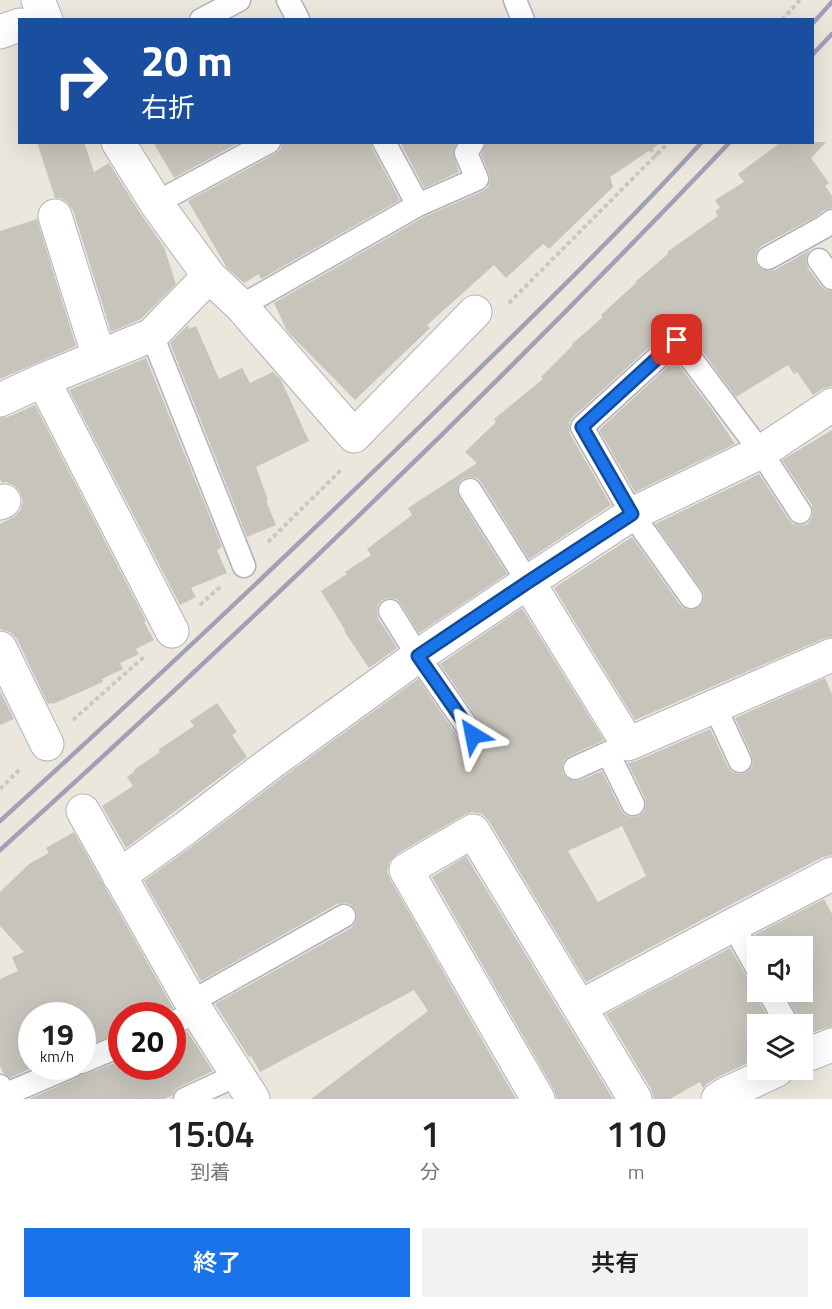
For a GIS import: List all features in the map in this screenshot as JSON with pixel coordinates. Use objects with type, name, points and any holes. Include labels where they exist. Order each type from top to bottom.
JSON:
[{"type":"street","points":[[0,32],[18,24]]},
{"type":"street","points":[[119,144],[156,203],[209,276],[240,306],[354,435],[490,310]]},
{"type":"street","points":[[55,216],[99,357]]},
{"type":"street","points":[[0,400],[152,335],[209,276]]},
{"type":"street","points":[[43,380],[172,631]]},
{"type":"street","points":[[119,876],[418,656],[528,582],[632,514],[761,452],[832,405]]},
{"type":"street","points":[[528,582],[618,748],[830,662]]},
{"type":"street","points":[[0,649],[47,744]]},
{"type":"street","points":[[83,811],[119,876],[187,1012],[245,1087]]},
{"type":"street","points":[[538,1099],[406,870],[474,831],[635,1099]]},
{"type":"street","points":[[580,1007],[832,874]]},
{"type":"street","points":[[718,1099],[755,1080]]},
{"type":"lane","points":[[205,18],[239,0]]},
{"type":"lane","points":[[288,0],[297,18]]},
{"type":"lane","points":[[515,0],[522,18]]},
{"type":"lane","points":[[156,203],[265,144]]},
{"type":"lane","points":[[385,144],[418,205]]},
{"type":"lane","points":[[240,306],[418,205],[477,178],[466,153],[472,144]]},
{"type":"lane","points":[[768,258],[832,221]]},
{"type":"lane","points":[[152,335],[244,566]]},
{"type":"lane","points":[[691,597],[632,514],[582,427],[677,340],[761,452],[800,512]]},
{"type":"lane","points":[[470,490],[528,582]]},
{"type":"lane","points":[[390,610],[418,656],[473,735]]},
{"type":"lane","points":[[715,707],[740,761]]},
{"type":"lane","points":[[575,768],[618,748],[633,804]]},
{"type":"lane","points":[[187,1012],[344,916]]},
{"type":"lane","points":[[733,925],[747,950]]},
{"type":"lane","points":[[0,1086],[4,1095],[39,1080]]},
{"type":"lane","points":[[185,1099],[245,1087]]},
{"type":"path","points":[[784,18],[800,0]]},
{"type":"path","points":[[647,144],[656,157]]},
{"type":"path","points":[[490,310],[667,144]]},
{"type":"building","points":[[826,142],[811,158],[829,183],[825,186],[832,196],[832,208],[824,210],[761,246],[755,258],[756,264],[761,269],[775,270],[810,250],[806,261],[808,268],[821,286],[832,291],[832,386],[813,395],[797,372],[794,374],[788,365],[736,397],[687,331],[681,327],[668,330],[569,422],[570,434],[611,505],[529,559],[481,482],[477,478],[462,479],[457,490],[459,497],[507,574],[419,633],[397,599],[382,600],[378,605],[378,618],[397,648],[369,668],[321,591],[371,555],[367,549],[412,515],[408,508],[477,463],[465,452],[496,422],[494,419],[543,379],[541,377],[572,344],[603,317],[601,315],[668,254],[667,252],[718,216],[715,211],[720,208],[715,200],[744,182],[738,174],[778,144]]},
{"type":"building","points":[[38,144],[85,144],[94,172],[109,163],[164,247],[176,284],[141,319],[111,332],[73,210],[67,202],[55,198]]},
{"type":"building","points":[[154,144],[236,144],[174,178]]},
{"type":"building","points":[[282,144],[371,144],[400,200],[261,279],[259,274],[244,283],[227,268],[188,201],[281,149]]},
{"type":"building","points":[[401,144],[456,144],[453,152],[459,172],[424,188]]},
{"type":"building","points":[[485,144],[659,144],[610,177],[613,187],[549,249],[543,244],[506,278],[494,265],[427,325],[430,328],[355,400],[287,331],[274,303],[424,217],[483,191],[488,187],[490,180],[481,154]]},
{"type":"building","points":[[37,219],[76,346],[0,379],[0,231]]},
{"type":"building","points":[[188,325],[189,329],[196,326],[219,379],[242,368],[250,383],[273,372],[281,380],[309,441],[256,467],[276,525],[247,537],[170,343]]},
{"type":"building","points":[[146,358],[222,547],[217,550],[227,573],[191,588],[196,597],[180,605],[69,390]]},
{"type":"building","points":[[675,360],[735,444],[635,492],[599,430]]},
{"type":"building","points":[[35,405],[154,640],[136,649],[139,654],[120,663],[123,669],[102,679],[103,682],[53,704],[48,704],[17,639],[10,632],[0,629],[0,524],[17,515],[23,502],[15,486],[6,482],[2,483],[0,479],[0,418],[8,417]]},
{"type":"building","points":[[832,430],[832,637],[635,720],[554,588],[632,537],[680,605],[685,609],[698,608],[703,602],[702,590],[655,524],[759,474],[789,520],[793,524],[807,524],[812,518],[812,505],[782,460]]},
{"type":"building","points":[[522,608],[604,740],[564,760],[563,774],[574,781],[602,771],[621,810],[625,815],[632,817],[639,816],[646,804],[628,763],[710,729],[728,767],[732,772],[745,773],[751,768],[752,756],[735,718],[825,678],[832,694],[832,855],[823,857],[724,908],[586,982],[489,821],[482,814],[472,812],[464,815],[397,854],[390,861],[387,871],[516,1099],[311,1099],[428,1011],[414,990],[260,1072],[215,1004],[351,928],[357,917],[355,909],[350,904],[337,904],[201,981],[144,881],[418,679],[462,743],[474,748],[481,746],[485,740],[484,728],[440,664]],"holes":[[[622,826],[646,876],[598,902],[568,851]]]},
{"type":"building","points":[[0,691],[14,719],[0,725]]},
{"type":"building","points":[[217,703],[237,732],[232,735],[247,757],[126,848],[102,806],[133,786],[127,777],[134,770],[160,752],[158,750],[194,726],[190,721]]},
{"type":"building","points":[[74,832],[170,1002],[108,1002],[108,1037],[96,1042],[96,1002],[18,1002],[18,1074],[10,1078],[3,1073],[0,1066],[0,979],[18,971],[12,957],[24,952],[0,926],[0,892],[29,864],[49,853],[46,848]]},
{"type":"building","points":[[466,856],[613,1099],[557,1099],[554,1090],[432,877]]},
{"type":"building","points":[[824,899],[832,914],[832,1027],[813,1032],[813,1014],[797,1014],[790,1002],[813,1002],[813,936],[754,935]]},
{"type":"building","points":[[730,948],[747,977],[747,1002],[759,1002],[766,1014],[747,1014],[747,1063],[718,1077],[703,1088],[700,1082],[670,1099],[654,1099],[651,1089],[606,1014]]},
{"type":"building","points":[[186,1031],[213,1071],[179,1087],[173,1095],[164,1099],[29,1099],[72,1080],[96,1080],[96,1070],[108,1066],[108,1080],[186,1080]]},
{"type":"railway","points":[[814,22],[832,2]]},
{"type":"railway","points":[[814,53],[832,34]]},
{"type":"railway","points":[[0,821],[165,669],[382,463],[571,278],[700,144]]},
{"type":"railway","points":[[0,850],[372,503],[553,324],[728,144]]},
{"type":"route","points":[[473,735],[418,656],[632,514],[582,427],[677,340]]}]
